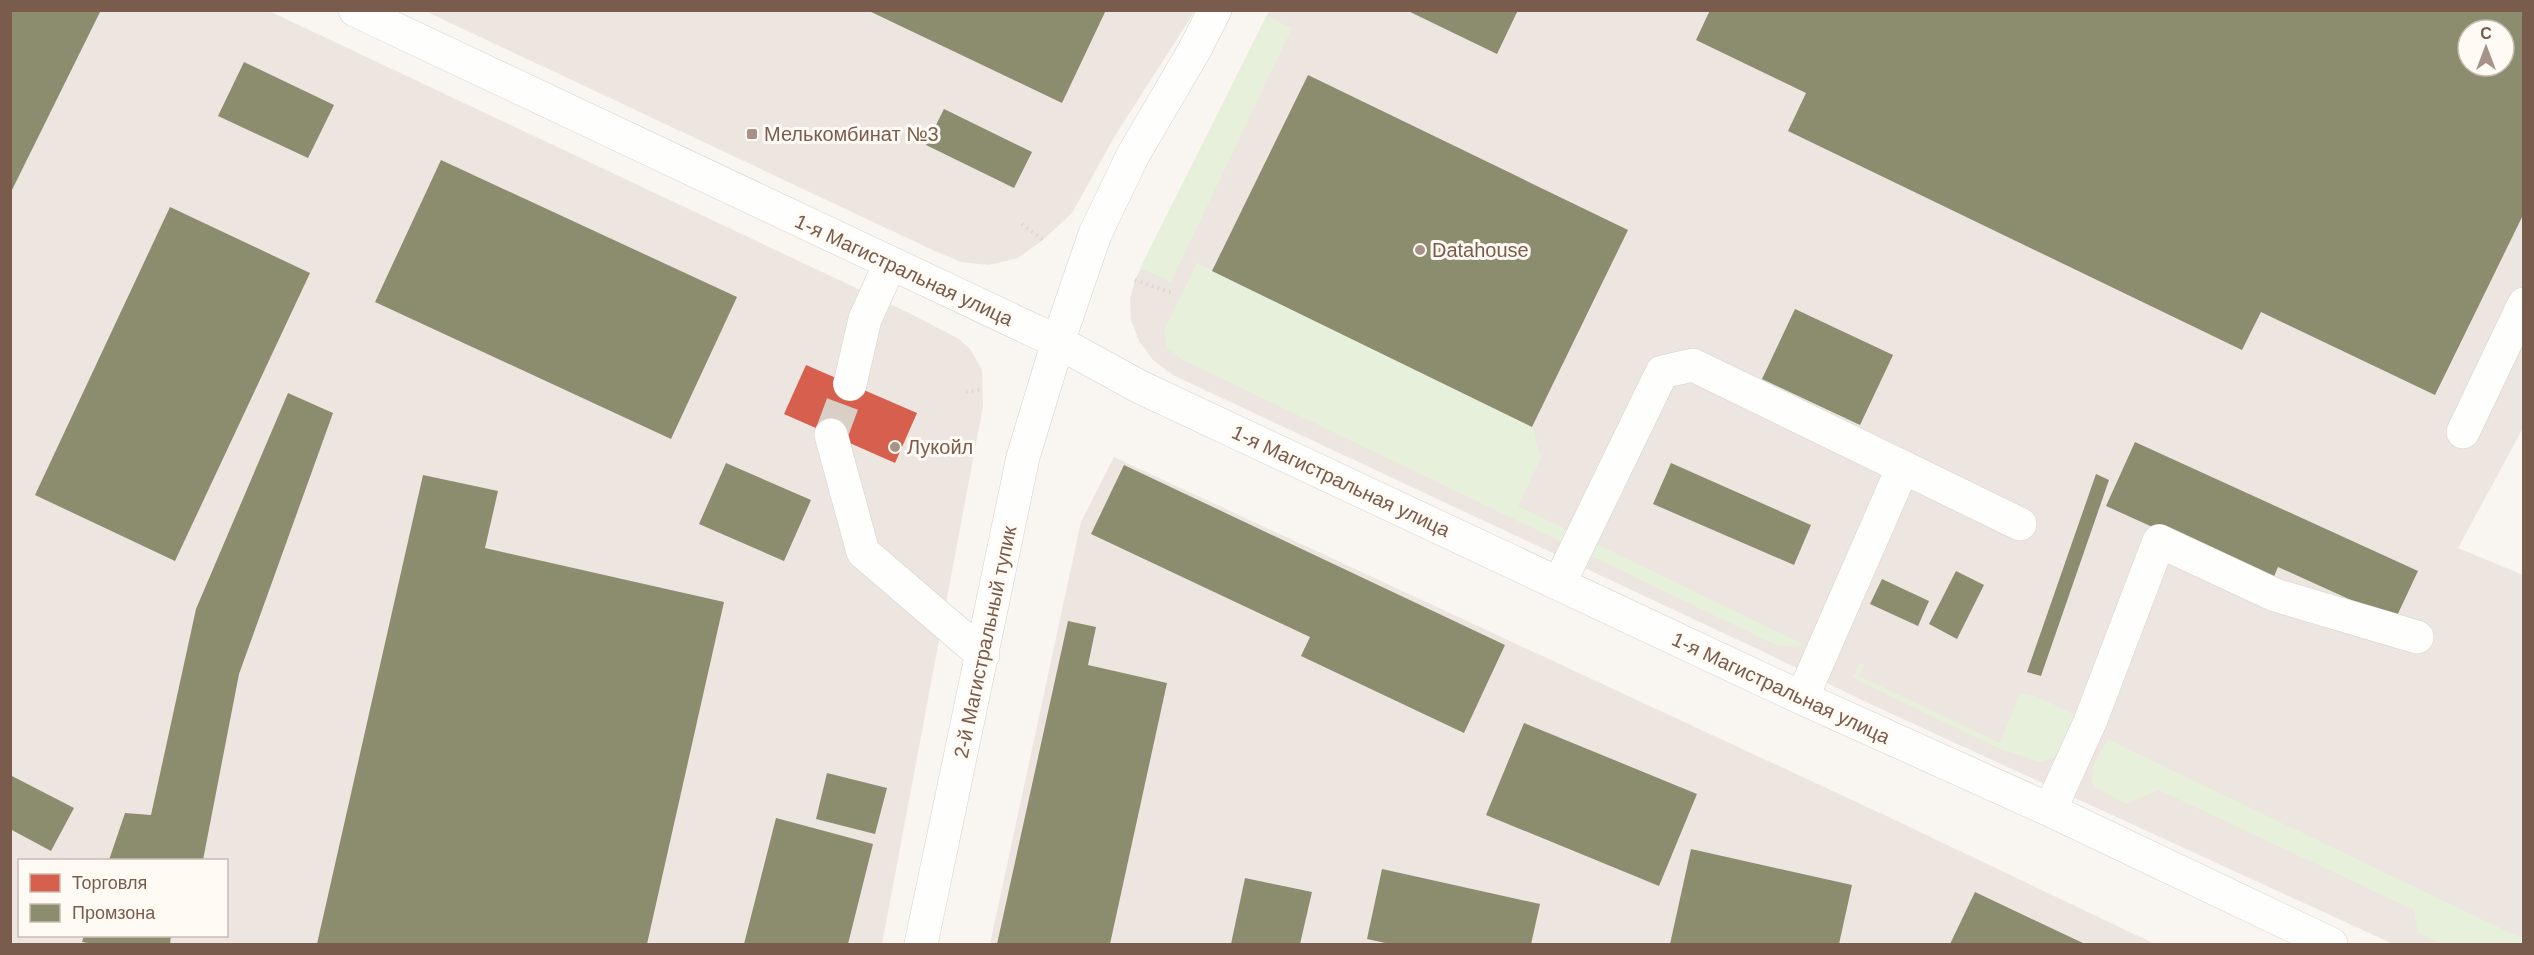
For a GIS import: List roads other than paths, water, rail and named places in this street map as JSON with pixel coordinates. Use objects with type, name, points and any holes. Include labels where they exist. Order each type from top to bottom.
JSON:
[{"type":"street","name":"1-я Магистральная улица","points":[[355,10],[1058,342],[1140,387],[1802,698],[2050,810],[2331,945]]},
{"type":"street","name":"2-й Магистральный тупик","points":[[921,945],[1023,457],[1058,342],[1100,224],[1133,155],[1194,51],[1215,10]]},
{"type":"street","points":[[850,384],[865,319],[890,264]]},
{"type":"street","points":[[2463,432],[2523,304]]},
{"type":"street","points":[[1559,584],[1662,372],[1693,365],[2020,524]]},
{"type":"street","points":[[831,435],[863,552],[982,655]]},
{"type":"street","points":[[1802,698],[1902,467]]},
{"type":"street","points":[[2050,810],[2090,722],[2159,541],[2275,595],[2417,637]]},
{"type":"tunnel","points":[[831,435],[850,384]]},
{"type":"place","name":"Мелькомбинат №3","points":[[752,134]]},
{"type":"place","name":"Datahouse","points":[[1420,250]]},
{"type":"place","name":"Лукойл","points":[[895,447]]}]
